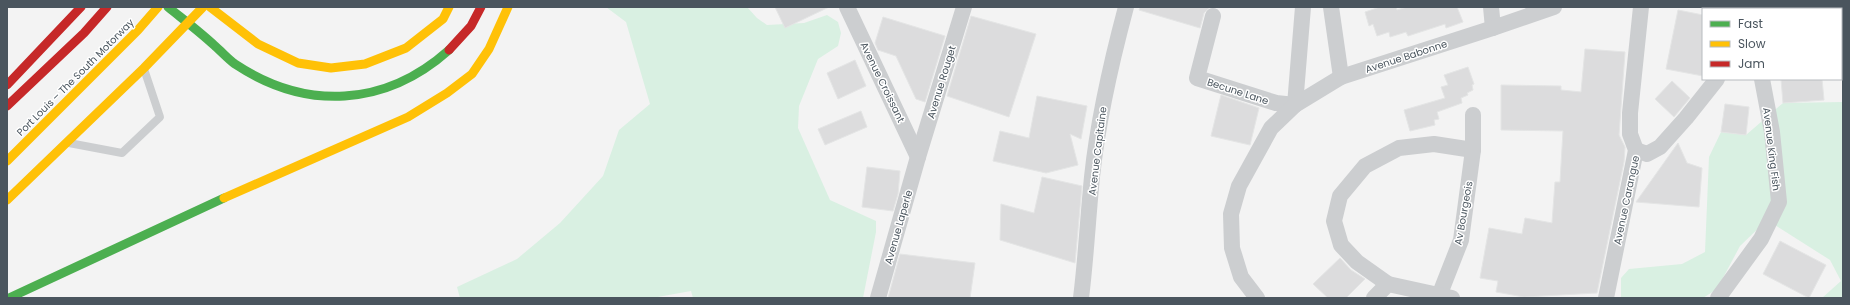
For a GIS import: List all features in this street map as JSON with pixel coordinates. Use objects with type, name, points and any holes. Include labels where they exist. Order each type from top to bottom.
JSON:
[{"type":"main road","points":[[7,85],[81,7]]},
{"type":"main road","points":[[7,106],[84,33],[107,7]]},
{"type":"main road","name":"Port Louis – The South Motorway","points":[[7,160],[138,30],[158,7]]},
{"type":"main road","points":[[168,7],[236,65],[292,89],[314,96],[339,96],[365,93],[399,84],[425,70],[455,44],[470,27],[480,7]]},
{"type":"main road","points":[[7,200],[144,68],[203,7]]},
{"type":"main road","points":[[210,7],[258,44],[298,63],[331,68],[365,64],[406,48],[442,19],[449,7]]},
{"type":"main road","points":[[9,298],[172,221],[408,117],[447,93],[472,74],[489,49],[508,7]]},
{"type":"street","name":"Avenue Croissant","points":[[847,7],[918,157]]},
{"type":"street","name":"Avenue Rouget","points":[[918,157],[964,7]]},
{"type":"street","name":"Avenue Capitaine","points":[[1081,298],[1092,177],[1100,124],[1109,69],[1126,7]]},
{"type":"street","points":[[1295,105],[1303,7]]},
{"type":"street","points":[[1331,7],[1341,77]]},
{"type":"street","points":[[1491,7],[1493,28]]},
{"type":"street","name":"Avenue Babonne","points":[[1257,298],[1241,277],[1232,248],[1231,214],[1239,186],[1271,128],[1295,105],[1341,77],[1554,7]]},
{"type":"street","name":"Avenue Carangue","points":[[1606,298],[1636,150],[1630,134],[1630,113],[1641,7]]},
{"type":"street","name":"Becune Lane","points":[[1213,16],[1197,78],[1276,103],[1295,105]]},
{"type":"street","points":[[1636,150],[1646,154],[1660,147],[1716,80]]},
{"type":"street","name":"Avenue King Fish","points":[[1718,298],[1761,239],[1779,202],[1772,132],[1762,80]]},
{"type":"street","name":"Av Bourgeois","points":[[1445,297],[1461,240],[1473,150],[1473,115]]},
{"type":"street","points":[[1445,297],[1388,284],[1358,262],[1341,245],[1334,221],[1340,196],[1365,166],[1399,148],[1434,144],[1473,150]]},
{"type":"street","name":"Avenue Laperle","points":[[878,298],[918,157]]},
{"type":"street","points":[[1374,298],[1388,284]]},
{"type":"lane","points":[[66,142],[122,153],[160,117],[144,68]]},
{"type":"green space","points":[[606,7],[747,7],[757,18],[767,25],[804,23],[827,15],[838,22],[841,33],[838,46],[818,59],[799,106],[798,128],[830,200],[876,221],[876,232],[863,298],[693,298],[691,291],[652,298],[460,298],[457,287],[517,259],[560,223],[603,176],[619,130],[650,104],[626,22]]},
{"type":"green space","points":[[1843,102],[1843,298],[1822,298],[1841,281],[1830,260],[1767,220],[1740,246],[1717,289],[1703,298],[1621,298],[1621,278],[1629,269],[1682,264],[1705,252],[1709,157],[1721,132],[1746,135],[1783,103]]},
{"type":"building","points":[[775,7],[829,7],[785,28]]},
{"type":"building","points":[[1140,7],[1210,7],[1204,13],[1200,28],[1139,10]]},
{"type":"building","points":[[1380,7],[1396,7],[1397,10],[1407,7],[1457,7],[1463,22],[1446,28],[1445,24],[1408,36],[1406,32],[1390,37],[1389,32],[1377,36],[1373,24],[1369,26],[1365,12]]},
{"type":"building","points":[[1678,10],[1702,15],[1702,76],[1666,69]]},
{"type":"building","points":[[971,16],[1036,34],[1009,117],[947,96]]},
{"type":"building","points":[[883,17],[945,36],[925,102],[916,99],[896,56],[878,50],[875,43]]},
{"type":"building","points":[[1585,49],[1625,52],[1619,135],[1625,147],[1624,162],[1597,293],[1524,297],[1496,292],[1498,281],[1480,278],[1489,228],[1522,234],[1525,218],[1552,223],[1555,182],[1560,182],[1563,131],[1501,130],[1501,85],[1561,86],[1561,90],[1581,92]]},
{"type":"building","points":[[855,60],[866,86],[838,99],[827,73]]},
{"type":"building","points":[[1468,67],[1474,84],[1472,85],[1473,90],[1467,93],[1468,95],[1461,98],[1462,103],[1437,112],[1439,119],[1434,120],[1435,125],[1410,131],[1404,110],[1445,98],[1441,87],[1448,85],[1444,75]]},
{"type":"building","points":[[1781,80],[1822,80],[1824,100],[1783,103]]},
{"type":"building","points":[[1672,81],[1690,98],[1674,117],[1655,99]]},
{"type":"building","points":[[1221,95],[1259,108],[1250,145],[1211,136]]},
{"type":"building","points":[[1037,96],[1087,106],[1081,139],[1070,134],[1078,165],[1046,173],[993,161],[1000,131],[1029,138]]},
{"type":"building","points":[[1725,104],[1749,107],[1746,135],[1721,132]]},
{"type":"building","points":[[861,111],[867,127],[825,145],[818,129]]},
{"type":"building","points":[[1678,143],[1687,163],[1702,168],[1699,207],[1636,202]]},
{"type":"building","points":[[867,167],[900,171],[898,194],[893,211],[862,207]]},
{"type":"building","points":[[1042,177],[1082,186],[1075,263],[1000,240],[1001,204],[1034,213]]},
{"type":"building","points":[[1780,241],[1826,265],[1809,298],[1763,274]]},
{"type":"building","points":[[900,254],[975,263],[970,298],[888,298]]},
{"type":"building","points":[[1340,258],[1351,270],[1365,279],[1346,298],[1328,298],[1313,284]]},
{"type":"traffic: fast","points":[[168,7],[204,36],[235,64],[262,79],[289,90],[317,95],[345,96],[372,92],[399,83],[424,69],[449,50]]},
{"type":"traffic: fast","points":[[9,298],[224,198]]},
{"type":"traffic: slow","points":[[7,161],[138,30],[158,7]]},
{"type":"traffic: slow","points":[[7,200],[144,68],[203,7]]},
{"type":"traffic: slow","points":[[210,7],[258,44],[298,63],[331,68],[365,64],[406,48],[443,19],[449,7]]},
{"type":"traffic: slow","points":[[224,198],[408,117],[447,93],[472,74],[489,49],[508,7]]},
{"type":"traffic: jam","points":[[7,85],[81,7]]},
{"type":"traffic: jam","points":[[7,106],[84,33],[107,7]]},
{"type":"traffic: jam","points":[[449,50],[471,26],[481,7]]}]
